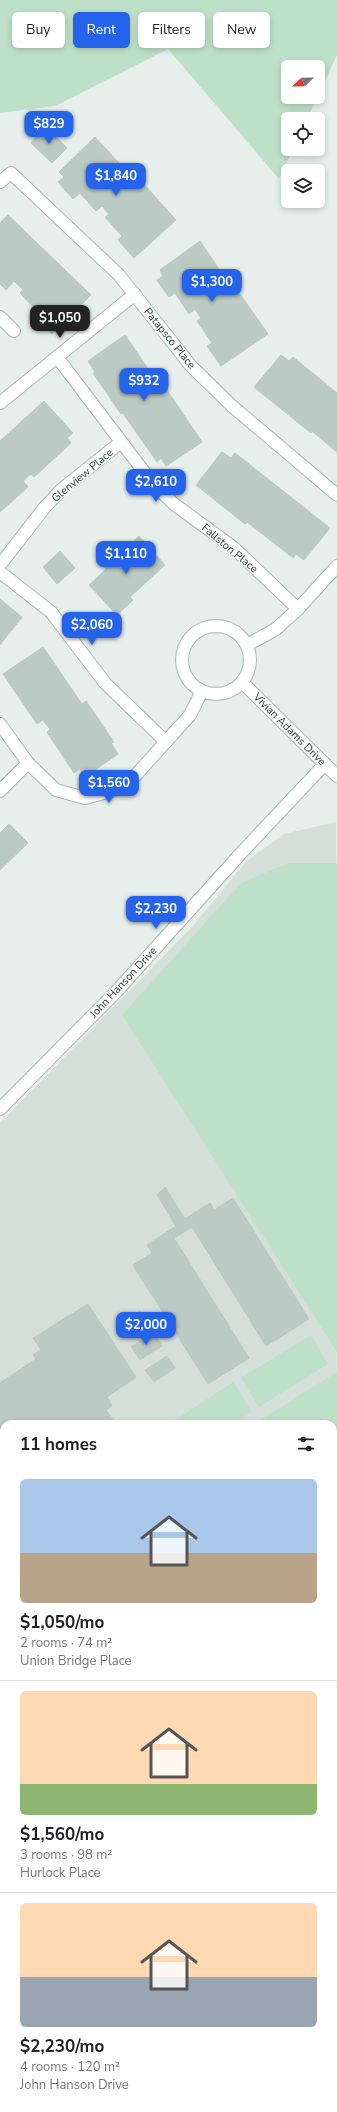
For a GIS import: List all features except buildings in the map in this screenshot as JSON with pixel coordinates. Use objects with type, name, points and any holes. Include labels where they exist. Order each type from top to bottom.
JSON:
[{"type":"street","name":"Patapsco Place","points":[[0,182],[11,173],[119,275],[191,366],[232,406],[337,495]]},
{"type":"street","points":[[0,403],[135,294]]},
{"type":"street","points":[[0,318],[14,331]]},
{"type":"street","name":"Fallston Place","points":[[57,356],[154,485],[174,504],[234,548],[298,609]]},
{"type":"street","name":"Glenview Place","points":[[0,565],[53,499],[121,442]]},
{"type":"street","points":[[247,645],[276,629],[298,609],[337,566]]},
{"type":"street","points":[[0,572],[51,612],[105,683],[166,742]]},
{"type":"street","points":[[209,626],[219,626],[236,632],[247,645],[250,664],[242,682],[234,689],[224,693],[213,694],[202,691],[189,681],[182,666],[182,656],[190,637],[199,630],[209,626]]},
{"type":"street","name":"Vivian Adams Drive","points":[[242,682],[337,776]]},
{"type":"street","points":[[0,724],[28,763],[56,790],[85,798],[112,791],[135,776],[190,715],[202,691]]},
{"type":"street","points":[[0,791],[28,763]]},
{"type":"street","name":"John Hanson Drive","points":[[0,1109],[115,993],[243,851],[325,764]]},
{"type":"shaded area","points":[[336,822],[337,1420],[0,1420],[0,1123],[191,928],[247,861],[284,834]]},
{"type":"green space","points":[[0,0],[337,0],[337,55],[325,81],[325,60],[281,60],[281,104],[314,104],[310,112],[281,112],[281,156],[290,156],[286,164],[281,164],[281,175],[279,179],[168,49],[55,106],[0,113]]},
{"type":"green space","points":[[288,863],[337,863],[337,1352],[122,1015],[241,883]]},
{"type":"green space","points":[[311,1335],[328,1364],[259,1407],[241,1378]]},
{"type":"green space","points":[[337,1372],[337,1420],[260,1420]]},
{"type":"green space","points":[[233,1382],[252,1412],[239,1420],[175,1420]]}]
